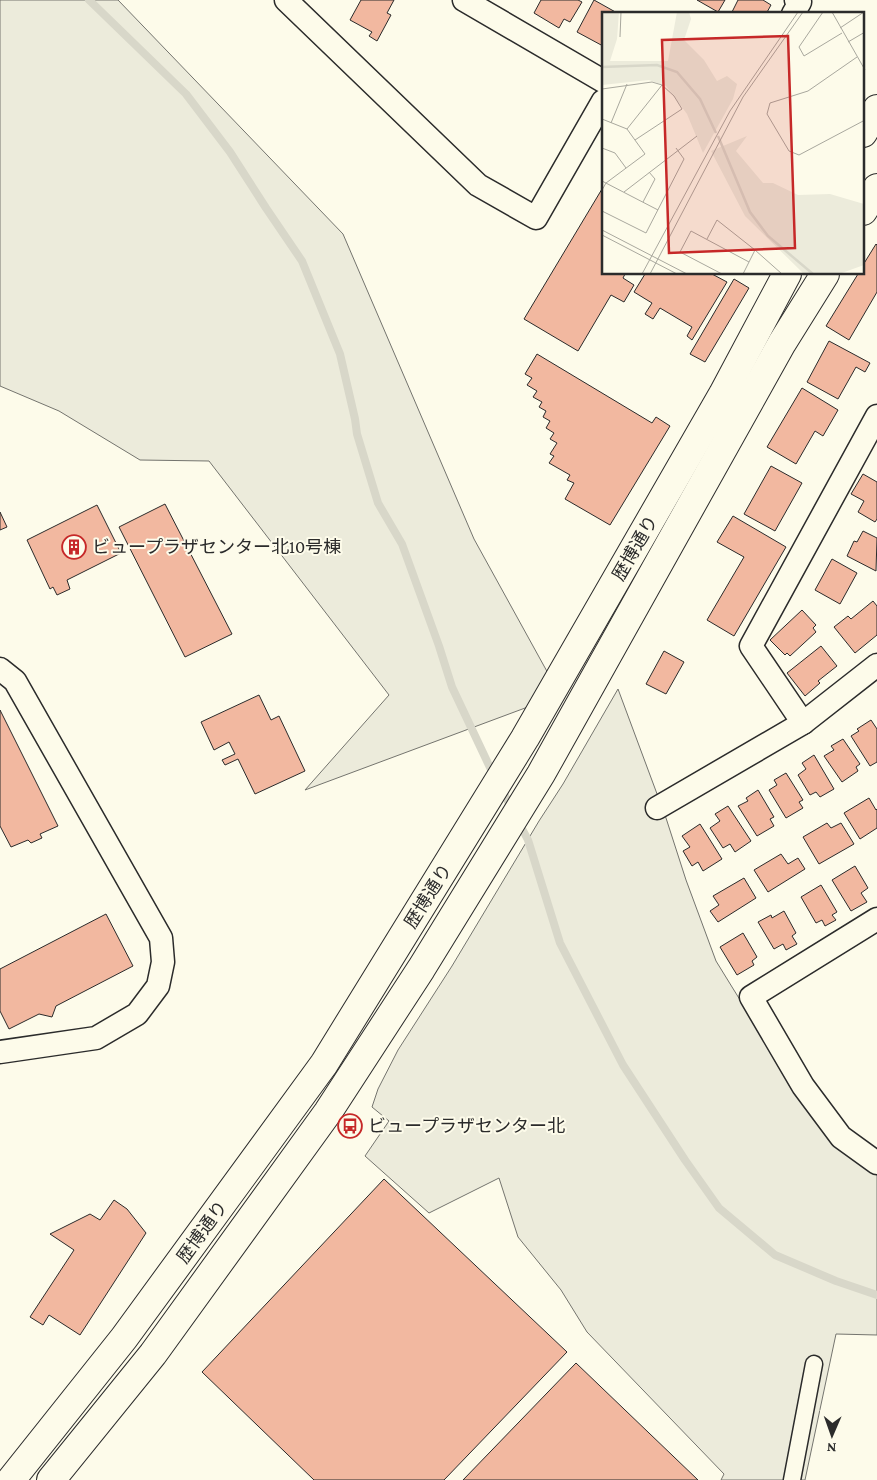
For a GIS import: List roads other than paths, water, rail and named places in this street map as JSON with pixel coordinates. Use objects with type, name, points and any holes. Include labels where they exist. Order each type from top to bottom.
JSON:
[{"type":"street","points":[[286,0],[478,185],[536,218],[602,103]]},
{"type":"street","points":[[464,0],[602,80]]},
{"type":"street","points":[[794,12],[800,2],[796,0]]},
{"type":"street","points":[[864,131],[877,109]]},
{"type":"street","points":[[864,209],[877,188]]},
{"type":"street","name":"歴博通り","points":[[11,1480],[124,1338],[318,1072],[525,738],[723,394],[787,275]]},
{"type":"street","name":"歴博通り","points":[[51,1480],[165,1338],[328,1112],[421,969],[542,774],[782,343],[824,275]]},
{"type":"street","points":[[803,723],[751,646],[877,416]]},
{"type":"street","points":[[657,808],[803,723],[877,665]]},
{"type":"street","points":[[0,669],[15,681],[161,938],[163,962],[158,986],[137,1014],[96,1038],[0,1052]]},
{"type":"street","points":[[877,919],[751,997],[803,1086],[841,1137],[877,1163]]},
{"type":"street","points":[[792,1480],[814,1364]]},
{"type":"waterway","points":[[89,0],[186,94],[230,152],[302,261],[340,354],[357,434],[378,503],[402,544],[452,687],[494,776]]},
{"type":"waterway","points":[[501,788],[513,811]]},
{"type":"waterway","points":[[518,821],[528,840],[560,943],[623,1065],[719,1208],[775,1255],[836,1281],[877,1295]]},
{"type":"place","name":"ビュープラザセンター北10号棟","points":[[74,547]]},
{"type":"place","name":"ビュープラザセンター北","points":[[350,1126]]}]
